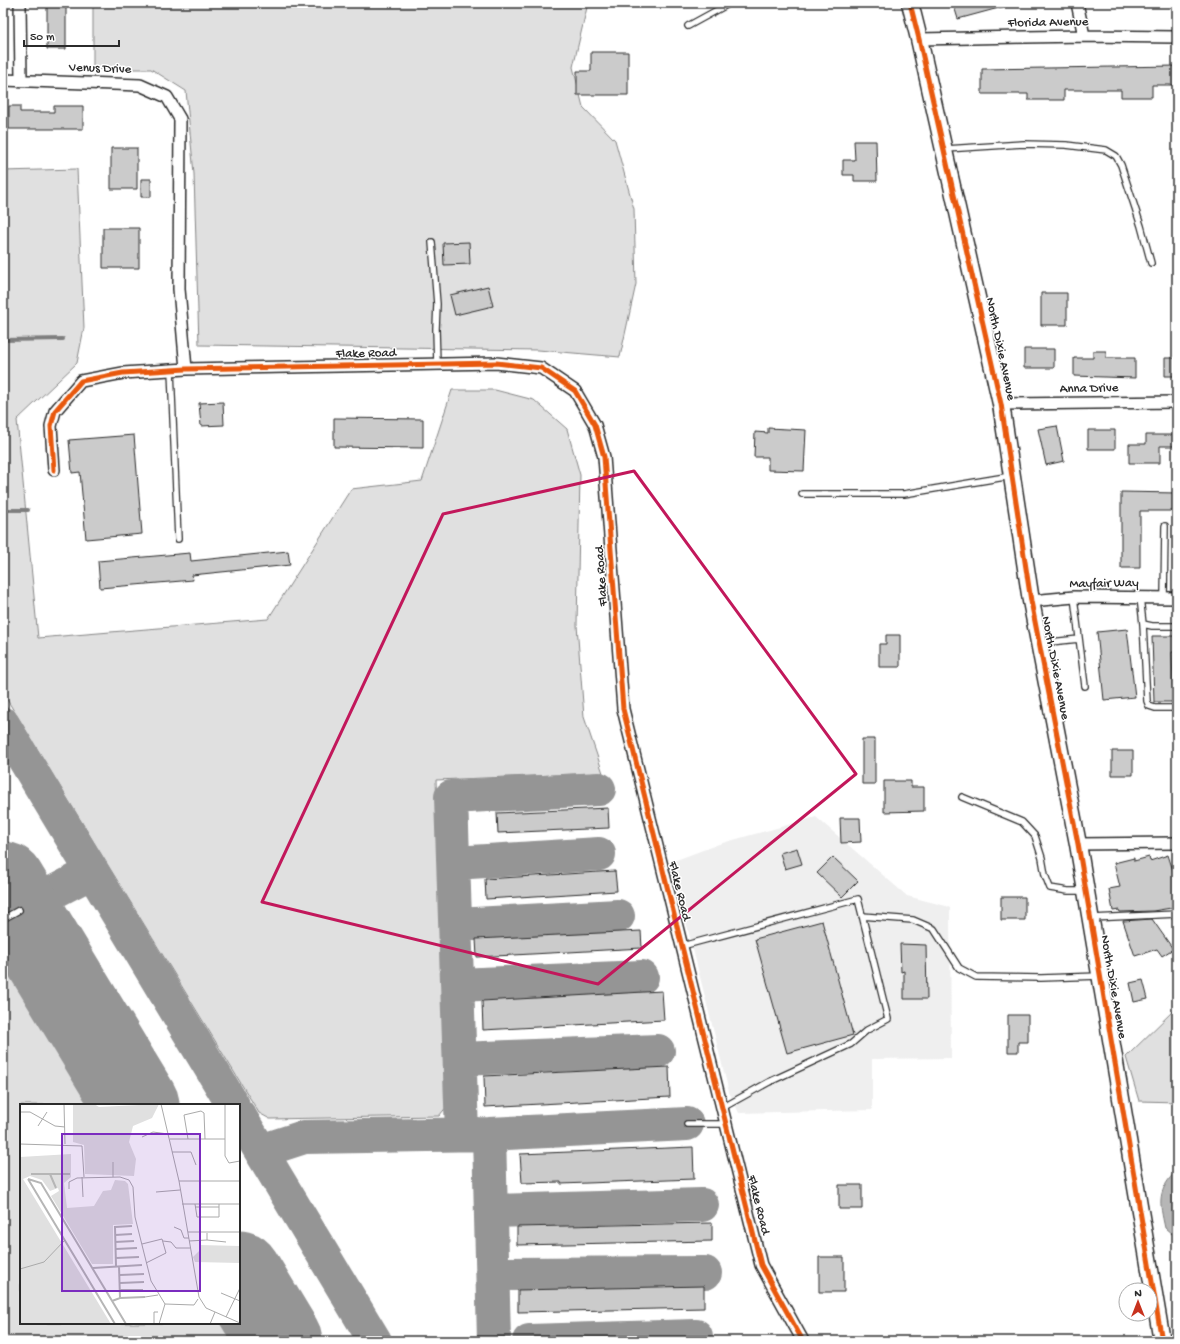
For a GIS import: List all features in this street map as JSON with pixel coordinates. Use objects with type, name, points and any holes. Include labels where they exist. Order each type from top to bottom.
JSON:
[{"type":"street","points":[[20,3],[21,80]]},
{"type":"street","name":"North Dixie Avenue","points":[[910,3],[1001,404],[1031,601],[1078,844],[1162,1341]]},
{"type":"street","points":[[1077,3],[1084,36]]},
{"type":"street","name":"Florida Avenue","points":[[919,39],[1084,36],[1177,37]]},
{"type":"street","name":"Venus Drive","points":[[3,80],[140,84],[167,97],[180,119],[179,289],[186,369]]},
{"type":"street","name":"Flake Road","points":[[54,470],[51,426],[55,411],[81,381],[123,373],[186,369],[496,363],[541,368],[575,391],[595,425],[604,456],[623,709],[761,1265],[803,1341]]},
{"type":"street","name":"Anna Drive","points":[[1001,404],[1177,402]]},
{"type":"street","name":"Mayfair Way","points":[[1031,601],[1074,598],[1177,598]]},
{"type":"street","points":[[1078,844],[1177,843]]},
{"type":"lane","points":[[688,26],[730,3]]},
{"type":"lane","points":[[944,149],[1024,144],[1066,145],[1106,150],[1116,156],[1121,165],[1141,226],[1151,263]]},
{"type":"lane","points":[[432,242],[437,304],[437,364]]},
{"type":"lane","points":[[171,370],[178,539]]},
{"type":"lane","points":[[802,494],[904,494],[1012,476]]},
{"type":"lane","points":[[1164,526],[1164,598]]},
{"type":"lane","points":[[1140,597],[1147,701],[1149,706],[1155,708],[1177,708]]},
{"type":"lane","points":[[1074,598],[1085,686]]},
{"type":"lane","points":[[1143,624],[1152,626],[1177,626]]},
{"type":"lane","points":[[1039,643],[1079,639]]},
{"type":"lane","points":[[962,798],[1022,822],[1035,836],[1042,858],[1045,875],[1050,888],[1068,891],[1086,891]]},
{"type":"lane","points":[[682,946],[858,899],[888,1019],[867,1030],[851,1044],[769,1082],[722,1108]]},
{"type":"lane","points":[[3,919],[19,910]]},
{"type":"lane","points":[[1090,918],[1177,914]]},
{"type":"lane","points":[[862,916],[913,920],[934,929],[959,968],[976,977],[1041,978],[1100,976]]},
{"type":"lane","points":[[687,1124],[726,1124]]},
{"type":"highlighted area","points":[[634,471],[856,774],[598,984],[262,902],[443,514]]},
{"type":"shaded area","points":[[93,3],[588,3],[573,67],[583,107],[615,140],[634,209],[636,284],[620,357],[538,350],[199,345],[194,174],[186,91],[151,69],[93,69]]},
{"type":"shaded area","points":[[77,169],[84,328],[77,363],[17,420],[38,638],[268,619],[351,489],[422,481],[452,390],[495,390],[534,400],[567,429],[580,475],[577,625],[584,717],[603,773],[436,780],[448,1105],[439,1116],[270,1119],[259,1113],[3,693],[3,171]]},
{"type":"shaded area","points":[[816,817],[907,896],[950,907],[951,1058],[872,1059],[872,1110],[739,1113],[729,1092],[671,862],[719,844]]},
{"type":"shaded area","points":[[3,950],[97,1104],[20,1104],[20,1324],[232,1324],[242,1341],[3,1341]]},
{"type":"shaded area","points":[[1177,1007],[1177,1102],[1139,1101],[1126,1057]]},
{"type":"shaded area","points":[[1177,1170],[1177,1233],[1172,1234],[1165,1228],[1161,1197],[1170,1177]]},
{"type":"building","points":[[47,3],[66,3],[66,49],[47,49]]},
{"type":"building","points":[[953,3],[1005,3],[1006,6],[958,19]]},
{"type":"building","points":[[591,52],[628,52],[628,95],[577,95],[577,71],[591,71]]},
{"type":"building","points":[[1177,66],[1177,85],[1152,85],[1152,97],[1121,97],[1121,90],[1064,90],[1064,100],[1028,100],[1028,94],[982,94],[982,69]]},
{"type":"building","points":[[9,106],[20,106],[20,112],[54,112],[54,106],[83,106],[83,129],[9,129]]},
{"type":"building","points":[[854,141],[876,141],[877,181],[854,181],[854,175],[843,175],[843,160],[855,160]]},
{"type":"building","points":[[111,148],[137,148],[137,189],[111,189]]},
{"type":"building","points":[[141,179],[151,179],[151,197],[141,197]]},
{"type":"building","points":[[103,228],[139,228],[139,268],[103,268]]},
{"type":"building","points":[[469,242],[470,264],[444,265],[443,243]]},
{"type":"building","points":[[488,286],[493,306],[455,315],[450,295]]},
{"type":"building","points":[[1041,293],[1067,293],[1067,325],[1041,325]]},
{"type":"building","points":[[1024,349],[1054,349],[1054,368],[1024,368]]},
{"type":"building","points":[[1093,351],[1106,351],[1106,358],[1135,358],[1135,378],[1074,376],[1074,358],[1093,358]]},
{"type":"building","points":[[1165,358],[1177,358],[1177,376],[1165,376]]},
{"type":"building","points":[[223,402],[224,425],[201,426],[199,403]]},
{"type":"building","points":[[334,418],[423,419],[423,448],[334,447]]},
{"type":"building","points":[[1057,426],[1064,461],[1046,465],[1038,429]]},
{"type":"building","points":[[768,428],[806,430],[804,471],[768,470],[768,457],[754,457],[755,432],[768,433]]},
{"type":"building","points":[[1088,430],[1115,430],[1115,449],[1088,449]]},
{"type":"building","points":[[134,435],[142,534],[86,539],[80,472],[72,473],[69,440]]},
{"type":"building","points":[[1146,435],[1177,435],[1177,446],[1160,446],[1160,463],[1129,463],[1129,444],[1146,444]]},
{"type":"building","points":[[1121,492],[1177,493],[1177,511],[1140,511],[1140,568],[1121,568]]},
{"type":"building","points":[[288,551],[290,565],[192,575],[193,580],[100,588],[98,561],[190,553],[191,561]]},
{"type":"building","points":[[1127,629],[1135,697],[1104,700],[1097,632]]},
{"type":"building","points":[[886,635],[900,635],[900,667],[879,667],[879,644],[886,644]]},
{"type":"building","points":[[1152,636],[1177,636],[1177,652],[1172,652],[1173,686],[1177,685],[1177,702],[1154,702]]},
{"type":"building","points":[[862,739],[875,739],[875,784],[862,784]]},
{"type":"building","points":[[1112,751],[1133,751],[1133,775],[1112,775]]},
{"type":"building","points":[[884,781],[911,781],[911,787],[924,787],[924,811],[884,812]]},
{"type":"building","points":[[608,808],[609,828],[498,833],[497,813]]},
{"type":"building","points":[[840,818],[860,818],[861,842],[841,843]]},
{"type":"building","points":[[797,848],[802,864],[785,869],[780,853]]},
{"type":"building","points":[[1168,855],[1177,883],[1177,907],[1153,911],[1113,911],[1109,889],[1120,887],[1114,863],[1134,858],[1134,861],[1149,857],[1150,861]]},
{"type":"building","points":[[833,857],[858,881],[842,897],[817,873]]},
{"type":"building","points":[[615,871],[617,891],[486,899],[485,879]]},
{"type":"building","points":[[1001,897],[1025,897],[1025,920],[1001,920]]},
{"type":"building","points":[[1152,919],[1173,949],[1162,956],[1157,949],[1135,956],[1123,921]]},
{"type":"building","points":[[822,921],[853,1035],[787,1053],[755,939]]},
{"type":"building","points":[[641,931],[642,948],[477,957],[476,939]]},
{"type":"building","points":[[900,944],[926,945],[927,999],[904,999],[904,971],[901,972]]},
{"type":"building","points":[[1143,980],[1148,999],[1134,1002],[1130,983]]},
{"type":"building","points":[[662,991],[664,1020],[483,1030],[482,1001]]},
{"type":"building","points":[[1008,1015],[1028,1015],[1028,1042],[1018,1042],[1018,1052],[1008,1052]]},
{"type":"building","points":[[669,1067],[670,1097],[485,1107],[484,1076]]},
{"type":"building","points":[[693,1147],[694,1179],[561,1184],[561,1182],[522,1183],[520,1154]]},
{"type":"building","points":[[839,1185],[862,1185],[862,1209],[839,1209]]},
{"type":"building","points":[[712,1223],[712,1241],[517,1245],[517,1227]]},
{"type":"building","points":[[819,1257],[844,1257],[844,1292],[819,1292]]},
{"type":"building","points":[[704,1286],[704,1308],[518,1312],[518,1290]]},
{"type":"waterway","points":[[3,340],[63,339]]},
{"type":"waterway","points":[[3,510],[28,510]]},
{"type":"taxiway","points":[[3,724],[232,1104]]},
{"type":"taxiway","points":[[462,1134],[451,797],[599,789]]},
{"type":"taxiway","points":[[454,863],[599,854]]},
{"type":"taxiway","points":[[19,910],[92,872]]},
{"type":"taxiway","points":[[456,925],[618,916]]},
{"type":"taxiway","points":[[458,985],[642,977]]},
{"type":"taxiway","points":[[460,1059],[658,1051]]},
{"type":"taxiway","points":[[240,1117],[375,1341]]},
{"type":"taxiway","points":[[261,1151],[304,1137],[489,1134],[687,1124]]},
{"type":"taxiway","points":[[489,1134],[494,1341]]},
{"type":"taxiway","points":[[491,1211],[702,1205]]},
{"type":"taxiway","points":[[493,1274],[705,1273]]},
{"type":"taxiway","points":[[529,1341],[696,1336]]},
{"type":"runway","points":[[3,884],[136,1104]]},
{"type":"runway","points":[[240,1275],[280,1341]]},
{"type":"cycle path","points":[[910,3],[1001,404],[1031,601],[1078,844],[1162,1341]]},
{"type":"cycle path","points":[[54,470],[51,426],[55,411],[81,381],[123,373],[186,369],[496,363],[541,368],[575,391],[595,425],[604,457],[623,709],[761,1265],[803,1341]]}]
